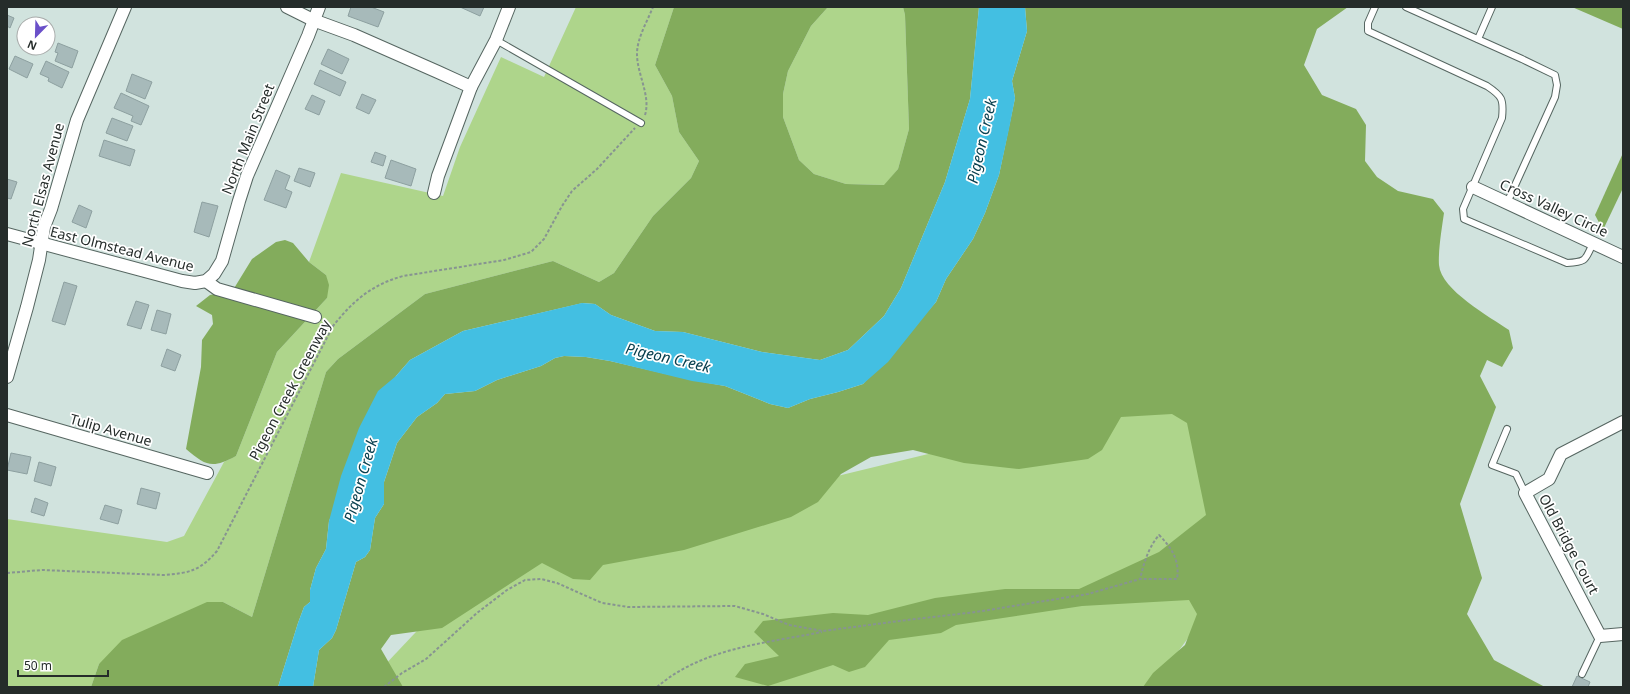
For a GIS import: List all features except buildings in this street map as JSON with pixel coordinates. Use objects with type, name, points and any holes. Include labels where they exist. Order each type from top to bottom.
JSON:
[{"type":"street","name":"North Elsas Avenue","points":[[7,377],[27,307],[42,243],[44,227],[81,108],[125,7]]},
{"type":"street","points":[[287,7],[313,20],[354,35],[471,87]]},
{"type":"street","name":"North Main Street","points":[[206,281],[214,274],[222,261],[247,176],[308,36],[319,7]]},
{"type":"street","points":[[434,193],[438,176],[471,87],[496,40],[509,7]]},
{"type":"street","name":"Cross Valley Circle","points":[[1472,187],[1623,257]]},
{"type":"street","name":"East Olmstead Avenue","points":[[7,234],[182,281],[195,283],[206,281]]},
{"type":"street","points":[[206,281],[217,289],[315,317]]},
{"type":"street","name":"Tulip Avenue","points":[[7,415],[207,473]]},
{"type":"street","name":"Old Bridge Court","points":[[1600,636],[1525,493],[1549,479],[1561,454],[1623,422]]},
{"type":"street","points":[[1600,636],[1623,634]]},
{"type":"lane","points":[[1374,7],[1368,23],[1368,32],[1487,86],[1499,94],[1503,104],[1502,118],[1463,210],[1464,219],[1567,263],[1581,262],[1587,257],[1593,243]]},
{"type":"lane","points":[[1406,7],[1555,75],[1558,85],[1555,97],[1507,203]]},
{"type":"lane","points":[[1478,39],[1492,7]]},
{"type":"lane","points":[[496,40],[641,123]]},
{"type":"lane","points":[[1507,429],[1492,465],[1516,474],[1525,493]]},
{"type":"lane","points":[[1582,674],[1600,636]]},
{"type":"path","name":"Pigeon Creek Greenway","points":[[7,573],[42,570],[164,575],[182,573],[207,563],[217,551],[333,326],[348,307],[368,291],[388,280],[403,276],[504,260],[531,252],[544,239],[572,191],[597,169],[641,123],[646,114],[647,104],[637,54],[639,39],[654,7]]},
{"type":"path","points":[[657,687],[664,681],[701,660],[721,652],[823,631],[976,612],[1088,594],[1140,579],[1177,579],[1179,570],[1175,556],[1170,545],[1159,535],[1153,542],[1146,557],[1140,579]]},
{"type":"path","points":[[384,687],[402,673],[426,659],[477,613],[507,590],[525,580],[540,579],[557,583],[602,602],[628,607],[734,606],[763,614],[789,625],[823,631]]},
{"type":"green space","points":[[576,7],[674,7],[655,65],[672,96],[679,132],[699,161],[691,178],[653,216],[614,273],[599,282],[553,261],[425,294],[338,359],[326,372],[252,617],[223,602],[99,664],[91,687],[7,687],[7,519],[167,542],[184,536],[224,462],[236,456],[277,352],[327,298],[326,275],[309,262],[341,173],[443,196],[460,147],[501,57],[544,77]]},
{"type":"green space","points":[[674,7],[828,7],[811,26],[788,71],[783,94],[783,117],[799,160],[814,174],[846,184],[884,185],[898,169],[909,129],[905,15],[903,7],[979,7],[970,99],[945,182],[901,288],[884,316],[848,350],[820,360],[762,352],[683,332],[655,331],[611,315],[595,304],[583,303],[463,331],[410,360],[396,376],[329,521],[326,549],[316,568],[310,590],[310,602],[304,607],[278,687],[91,687],[99,664],[122,640],[207,602],[223,602],[252,617],[326,372],[338,359],[425,294],[553,261],[599,282],[614,273],[653,216],[691,178],[699,161],[679,132],[672,96],[655,65]]},
{"type":"green space","points":[[828,7],[903,7],[905,15],[909,129],[898,169],[885,185],[846,184],[814,174],[799,160],[783,117],[783,94],[788,71],[811,26]]},
{"type":"green space","points":[[1025,7],[1348,7],[1317,29],[1304,65],[1322,95],[1356,109],[1366,125],[1365,161],[1377,177],[1398,191],[1433,199],[1444,213],[1439,259],[1442,274],[1448,284],[1457,293],[1509,330],[1513,348],[1502,367],[1487,360],[1480,376],[1496,407],[1460,504],[1482,578],[1467,614],[1494,660],[1545,687],[1143,687],[1153,673],[1185,645],[1197,614],[1189,600],[1082,606],[956,625],[941,633],[889,640],[865,667],[849,672],[833,665],[768,686],[735,677],[745,664],[779,656],[754,632],[763,621],[833,613],[868,615],[935,598],[1005,589],[1079,589],[1159,552],[1206,515],[1187,423],[1172,414],[1121,417],[1102,450],[1088,459],[1019,469],[964,463],[913,450],[871,457],[841,474],[818,502],[791,517],[684,550],[603,565],[590,580],[573,579],[542,563],[442,628],[391,635],[381,649],[403,687],[313,687],[319,650],[332,638],[336,630],[356,562],[365,557],[370,550],[375,518],[384,504],[384,482],[397,443],[417,417],[437,403],[445,394],[475,391],[497,380],[541,366],[555,358],[564,356],[586,357],[610,361],[725,386],[770,404],[788,408],[810,399],[863,384],[936,302],[946,279],[973,239],[985,213],[999,175],[1015,98],[1012,81],[1027,31]]},
{"type":"green space","points":[[1572,7],[1623,7],[1623,29]]},
{"type":"green space","points":[[1623,153],[1623,188],[1603,230],[1595,215]]},
{"type":"green space","points":[[285,240],[293,243],[309,262],[326,275],[329,285],[327,298],[277,352],[236,456],[221,463],[210,464],[204,462],[186,449],[201,367],[202,340],[213,324],[212,315],[196,306],[210,295],[233,290],[252,259],[276,242]]},
{"type":"green space","points":[[1163,397],[1215,422],[1205,615],[1152,687],[364,687],[482,562]]},
{"type":"water","name":"Pigeon Creek","points":[[979,7],[1025,7],[1027,31],[1012,81],[1015,98],[999,175],[985,213],[973,239],[946,279],[936,302],[888,362],[863,384],[810,399],[788,408],[770,404],[725,386],[692,381],[610,361],[586,357],[564,356],[555,358],[541,366],[497,380],[475,391],[445,394],[437,403],[417,417],[397,443],[384,482],[384,504],[375,518],[370,550],[365,557],[356,562],[336,630],[332,638],[319,650],[313,687],[278,687],[304,607],[310,602],[310,590],[316,568],[326,549],[329,521],[341,476],[359,428],[378,391],[396,376],[410,360],[463,331],[582,303],[595,304],[611,315],[655,331],[683,332],[762,352],[820,360],[848,350],[884,316],[901,288],[945,182],[970,99]]}]
